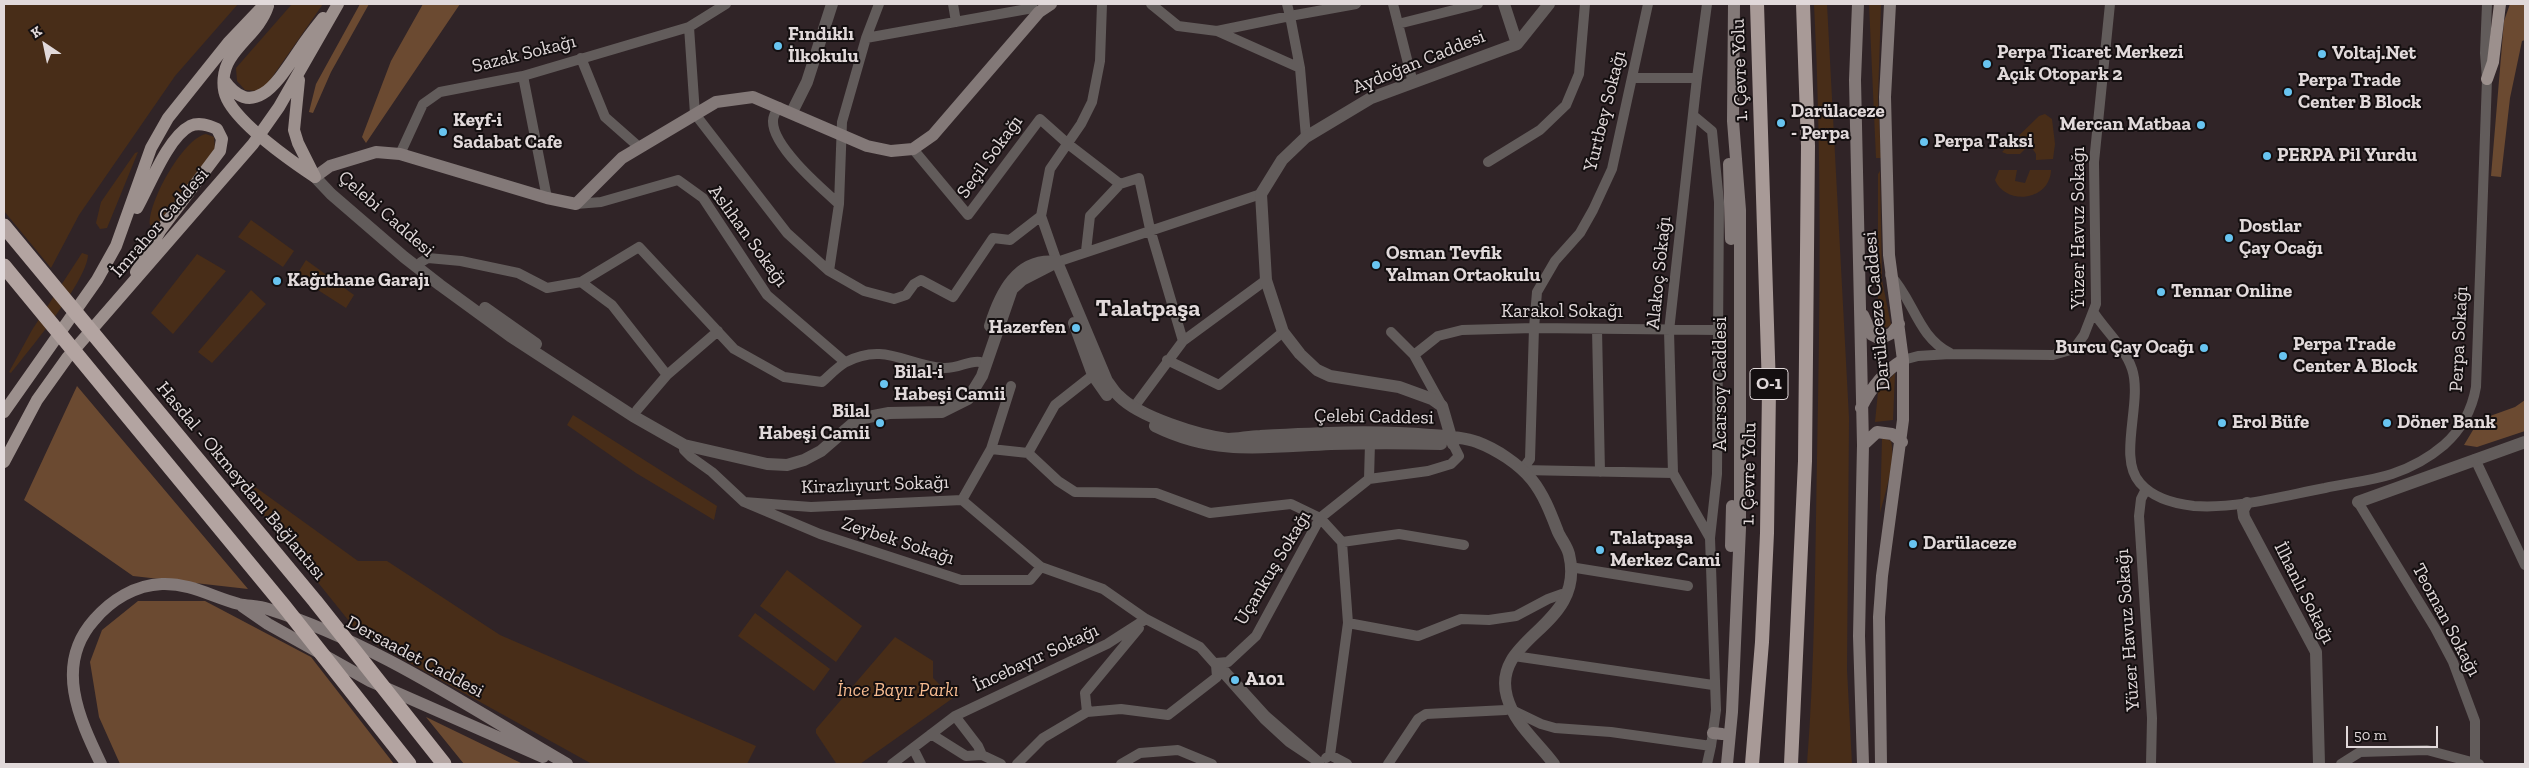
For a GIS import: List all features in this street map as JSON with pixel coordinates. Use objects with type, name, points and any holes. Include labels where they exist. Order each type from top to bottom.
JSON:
[{"type":"highway","name":"1. Çevre Yolu","points":[[1752,764],[1766,553],[1769,389],[1757,4]]},
{"type":"highway","name":"O-1","points":[[1791,764],[1805,461],[1808,146],[1803,4]]},
{"type":"highway","name":"Hasdal - Okmeydanı Bağlantısı","points":[[4,226],[315,601],[444,764]]},
{"type":"highway","points":[[4,266],[284,606],[410,764]]},
{"type":"main road","name":"İmrahor Caddesi","points":[[4,412],[92,288],[116,246],[150,148],[159,133],[200,76],[264,4]]},
{"type":"main road","points":[[268,4],[258,26],[230,60],[224,80],[227,99],[233,108],[260,134],[286,157],[315,177]]},
{"type":"main road","name":"İmrahor Caddesi","points":[[4,462],[37,400],[67,358],[233,168],[260,134],[300,72],[337,4]]},
{"type":"main road","points":[[224,80],[234,93],[241,97],[249,99],[263,95],[281,76],[311,32],[337,4]]},
{"type":"main road","points":[[315,177],[330,166],[376,152],[400,154],[547,198],[576,204],[622,158],[639,147],[716,102],[753,97],[792,112],[867,146],[891,151],[913,148],[933,135],[1035,8],[1051,4]]},
{"type":"main road","name":"Acarsoy Caddesi","points":[[1718,764],[1717,734],[1730,600],[1733,419],[1731,196],[1724,55],[1727,4]]},
{"type":"main road","name":"Acarsoy Caddesi","points":[[1727,764],[1732,712],[1740,528],[1740,210],[1733,121],[1734,4]]},
{"type":"main road","name":"Darülaceze Caddesi","points":[[1858,4],[1855,80],[1863,445],[1860,627],[1863,764]]},
{"type":"main road","name":"Darülaceze Caddesi","points":[[1881,764],[1879,617],[1884,560],[1902,442],[1903,360],[1890,274],[1885,96],[1890,4]]},
{"type":"main road","points":[[2487,79],[2493,62],[2500,4]]},
{"type":"main road","points":[[300,72],[294,130],[315,177]]},
{"type":"main road","points":[[116,246],[158,166],[183,132],[191,126],[200,124],[217,129],[222,139],[220,151],[150,247],[128,288]]},
{"type":"main road","points":[[1859,300],[1868,330],[1875,338],[1880,339],[1888,336],[1899,324]]},
{"type":"main road","points":[[1861,410],[1881,377],[1903,360]]},
{"type":"main road","points":[[1863,445],[1877,432],[1892,434],[1902,442]]},
{"type":"main road","name":"Dersaadet Caddesi","points":[[102,764],[82,722],[72,680],[77,652],[89,625],[105,606],[120,596],[160,584],[197,588],[238,604],[268,624],[370,681],[522,748],[566,764]]},
{"type":"main road","name":"Dersaadet Caddesi","points":[[238,604],[266,608],[308,623],[380,657],[461,700],[566,764]]},
{"type":"street","name":"Sazak Sokağı","points":[[690,27],[700,15],[716,4]]},
{"type":"street","name":"Sazak Sokağı","points":[[400,154],[422,104],[440,92],[523,76],[690,27],[726,4]]},
{"type":"street","points":[[792,112],[806,82],[832,4]]},
{"type":"street","points":[[829,271],[839,204],[840,134],[866,38],[879,4]]},
{"type":"street","points":[[953,4],[956,22]]},
{"type":"street","points":[[1102,4],[1100,61],[1092,102],[1068,144],[1050,169],[1041,216],[1056,262],[1261,194],[1266,280],[1283,332],[1300,354],[1317,370],[1330,376],[1399,387],[1432,399],[1442,406]]},
{"type":"street","points":[[1151,4],[1178,26],[1217,31],[1300,68]]},
{"type":"street","points":[[1287,4],[1300,68],[1306,137]]},
{"type":"street","points":[[1217,31],[1356,4]]},
{"type":"street","points":[[1393,4],[1413,83]]},
{"type":"street","points":[[1398,24],[1478,4]]},
{"type":"street","points":[[1504,4],[1517,44]]},
{"type":"street","points":[[1517,44],[1549,4]]},
{"type":"street","points":[[1488,162],[1540,130],[1566,105],[1579,74],[1585,4]]},
{"type":"street","name":"Yurtbey Sokağı","points":[[1520,473],[1530,459],[1537,292],[1555,261],[1580,233],[1593,210],[1612,168],[1634,78],[1648,4]]},
{"type":"street","name":"Alakoç Sokağı","points":[[1707,4],[1669,331],[1673,473],[1710,538]]},
{"type":"street","name":"Yüzer Havuz Sokağı","points":[[2110,4],[2094,162],[2094,313],[2125,355],[2132,369],[2135,403],[2130,458],[2133,474],[2146,489],[2141,499],[2139,516],[2152,718],[2151,764]]},
{"type":"street","name":"Perpa Sokağı","points":[[2146,489],[2177,503],[2214,506],[2247,503],[2391,474],[2417,463],[2444,445],[2467,418],[2476,386],[2487,79],[2485,53],[2487,4]]},
{"type":"street","points":[[866,38],[1035,8]]},
{"type":"street","points":[[690,27],[696,114],[787,233],[829,271],[864,291],[894,299],[906,295],[914,284],[921,280],[953,297],[994,238],[1010,240],[1041,216]]},
{"type":"street","name":"Aydoğan Caddesi","points":[[1261,194],[1282,160],[1306,137],[1371,98],[1517,44]]},
{"type":"street","points":[[581,58],[605,117],[639,147]]},
{"type":"street","points":[[523,76],[547,198]]},
{"type":"street","points":[[1634,78],[1697,78]]},
{"type":"street","points":[[779,107],[773,122],[775,133],[801,170],[839,204]]},
{"type":"street","points":[[1694,116],[1712,131],[1719,202],[1717,474],[1710,538],[1713,685],[1717,734],[1711,746],[1707,764]]},
{"type":"street","name":"Seçil Sokağı","points":[[913,148],[968,215],[1040,119],[1068,144]]},
{"type":"street","points":[[1068,144],[1120,184]]},
{"type":"street","name":"Çelebi Caddesi","points":[[315,177],[331,194],[510,336],[684,441],[767,464],[787,465],[821,451],[858,419],[889,413],[942,412],[968,399],[982,376],[1012,289],[1022,280],[1056,262]]},
{"type":"street","points":[[1086,251],[1090,216],[1120,184],[1139,178],[1150,230],[1183,341]]},
{"type":"street","name":"Aslıhan Sokağı","points":[[576,204],[601,202],[678,180],[703,198],[767,295],[845,362]]},
{"type":"street","points":[[419,265],[428,258],[461,261],[518,273],[547,288],[581,282],[639,247],[734,349],[784,377],[822,382],[845,362],[876,352],[929,367],[955,369],[975,361],[980,362]]},
{"type":"street","name":"Çelebi Caddesi","points":[[684,441],[764,456],[781,457],[800,454],[814,448],[851,415],[862,410],[895,403],[931,406],[953,398],[966,390],[973,380],[996,308],[1005,288],[1014,276],[1026,267],[1043,260],[1056,262]]},
{"type":"street","name":"Çelebi Caddesi","points":[[1056,262],[1056,271],[1092,375],[1110,400],[1175,436],[1203,444],[1228,448],[1453,440]]},
{"type":"street","name":"Çelebi Caddesi","points":[[1056,262],[1107,381],[1132,411],[1172,425],[1231,439],[1258,436],[1401,432],[1453,440],[1520,473],[1543,497],[1569,553],[1564,595],[1559,610],[1511,655],[1505,680],[1509,710],[1524,740],[1545,764]]},
{"type":"street","points":[[1890,274],[1905,294],[1925,333],[1939,348],[1950,354]]},
{"type":"street","points":[[1132,411],[1183,341],[1266,280]]},
{"type":"street","points":[[581,282],[612,305],[667,374]]},
{"type":"street","points":[[1903,360],[1918,356],[1950,354],[2053,355],[2065,353],[2074,348],[2079,342],[2094,313]]},
{"type":"street","name":"Karakol Sokağı","points":[[1414,355],[1438,336],[1462,330],[1534,328],[1669,331],[1718,330]]},
{"type":"street","points":[[1597,329],[1600,472]]},
{"type":"street","points":[[635,413],[667,374],[718,331]]},
{"type":"street","points":[[1168,360],[1219,385],[1283,332]]},
{"type":"street","points":[[1370,443],[1369,478],[1428,471],[1451,464],[1459,456],[1442,406],[1414,355],[1391,332]]},
{"type":"street","points":[[1028,453],[1056,405],[1092,375]]},
{"type":"street","points":[[962,500],[991,448],[1011,386]]},
{"type":"street","points":[[684,441],[684,450],[712,472],[744,502]]},
{"type":"street","points":[[2358,502],[2525,442]]},
{"type":"street","points":[[991,448],[1028,453],[1058,481],[1075,492],[1156,493],[1210,513],[1291,504],[1320,518],[1342,542],[1348,623],[1330,755],[1319,763],[1290,742],[1264,719],[1200,647],[1146,619],[1102,589],[1041,567]]},
{"type":"street","points":[[2476,459],[2525,565]]},
{"type":"street","points":[[1520,473],[1673,473]]},
{"type":"street","name":"Uçankuş Sokağı","points":[[1216,663],[1228,662],[1256,636],[1320,518],[1369,478]]},
{"type":"street","name":"Kirazlıyurt Sokağı","points":[[744,502],[811,507],[962,500],[1041,567]]},
{"type":"street","name":"Zeybek Sokağı","points":[[744,502],[820,534],[961,580],[1030,580],[1041,567]]},
{"type":"street","name":"Teoman Sokağı","points":[[2358,502],[2435,628],[2453,662],[2475,721],[2476,764]]},
{"type":"street","name":"İlhanlı Sokağı","points":[[2247,503],[2244,517],[2316,652],[2320,764]]},
{"type":"street","points":[[1342,542],[1399,534],[1464,545]]},
{"type":"street","points":[[1567,566],[1688,586]]},
{"type":"street","points":[[1348,623],[1418,636],[1461,619],[1489,620],[1516,616],[1548,599],[1564,595]]},
{"type":"street","points":[[1087,712],[1085,693],[1146,619]]},
{"type":"street","name":"İncebayır Sokağı","points":[[892,764],[955,716],[1107,644],[1146,619]]},
{"type":"street","points":[[1511,655],[1713,685]]},
{"type":"street","points":[[1017,764],[1043,738],[1087,712],[1121,709],[1168,715],[1217,677],[1216,663]]},
{"type":"street","points":[[1388,764],[1418,719],[1426,714],[1509,710],[1525,714],[1541,724],[1555,728],[1611,732],[1711,746]]},
{"type":"street","name":"Çelebi Caddesi","points":[[1509,710],[1554,764]]},
{"type":"street","points":[[955,716],[978,746],[982,755]]},
{"type":"street","points":[[931,734],[966,756],[982,755],[1001,764]]},
{"type":"street","points":[[913,748],[921,764]]},
{"type":"street","points":[[1121,764],[1140,753],[1178,750],[1212,764]]},
{"type":"street","points":[[2341,764],[2360,752],[2427,750],[2476,764]]},
{"type":"street","points":[[1330,755],[1347,764]]},
{"type":"green space","points":[[4,4],[238,4],[175,76],[79,215],[51,268],[4,211]]},
{"type":"green space","points":[[292,4],[323,4],[266,86],[258,91],[245,90],[237,81],[236,68]]},
{"type":"green space","points":[[1814,4],[1827,4],[1849,418],[1847,670],[1852,764],[1807,764],[1812,688],[1818,402],[1819,174]]},
{"type":"green space","points":[[1869,4],[1881,4],[1878,99],[1881,158],[1876,158]]},
{"type":"green space","points":[[2045,114],[2052,119],[2055,144],[2053,159],[2036,160],[2036,154],[2032,148],[2026,148],[2020,154],[2002,152],[2039,116]]},
{"type":"green space","points":[[206,134],[214,137],[215,150],[155,228],[150,225],[154,202],[168,173],[187,147],[197,138]]},
{"type":"green space","points":[[138,152],[107,228],[100,229],[96,223],[101,202],[135,153]]},
{"type":"green space","points":[[1999,170],[2017,170],[2015,181],[2025,183],[2030,170],[2051,170],[2049,180],[2036,194],[2017,196],[2008,194],[1995,180]]},
{"type":"green space","points":[[1880,171],[1882,280],[1891,325],[1882,330],[1879,328],[1878,320],[1878,174]]},
{"type":"green space","points":[[251,220],[294,251],[283,267],[238,237]]},
{"type":"green space","points":[[82,253],[88,255],[85,267],[68,298],[11,373],[9,372],[32,330]]},
{"type":"green space","points":[[197,254],[226,271],[173,334],[151,313]]},
{"type":"green space","points":[[306,260],[354,295],[346,308],[296,276]]},
{"type":"green space","points":[[251,290],[266,304],[212,363],[198,352]]},
{"type":"green space","points":[[1895,373],[1893,420],[1875,422],[1878,392]]},
{"type":"green space","points":[[573,415],[717,506],[714,520],[636,473],[567,425]]},
{"type":"green space","points":[[1882,439],[1891,441],[1892,458],[1880,513]]},
{"type":"green space","points":[[222,463],[358,561],[387,561],[500,635],[756,746],[747,764],[592,764],[361,636]]},
{"type":"green space","points":[[787,570],[862,626],[836,662],[760,606]]},
{"type":"green space","points":[[755,613],[830,669],[814,691],[738,636]]},
{"type":"green space","name":"İnce Bayır Parkı","points":[[895,637],[933,661],[933,678],[953,698],[860,764],[836,763],[816,733],[816,729]]},
{"type":"shaded area","points":[[360,4],[369,4],[331,72],[313,113],[309,112],[316,84]]},
{"type":"shaded area","points":[[423,4],[460,4],[366,143],[362,137],[391,61]]},
{"type":"shaded area","points":[[2510,4],[2525,4],[2525,40],[2522,41],[2510,98],[2501,177],[2491,176],[2504,21]]},
{"type":"shaded area","points":[[77,386],[248,589],[133,576],[24,500]]},
{"type":"shaded area","points":[[2525,400],[2525,431],[2477,447],[2464,445],[2479,420],[2515,407]]},
{"type":"shaded area","points":[[138,601],[205,601],[311,657],[394,764],[120,764],[99,717],[90,662],[102,630]]},
{"type":"shaded area","points":[[426,717],[523,764],[464,764]]},
{"type":"place","name":"Fındıklı İlkokulu","points":[[778,46]]},
{"type":"place","name":"Voltaj.Net","points":[[2322,54]]},
{"type":"place","name":"Perpa Ticaret Merkezi Açık Otopark 2","points":[[1987,64]]},
{"type":"place","name":"Perpa Trade Center B Block","points":[[2288,92]]},
{"type":"place","name":"Darülaceze - Perpa","points":[[1781,123]]},
{"type":"place","name":"Mercan Matbaa","points":[[2201,125]]},
{"type":"place","name":"Keyf-i Sadabat Cafe","points":[[443,132]]},
{"type":"place","name":"Perpa Taksi","points":[[1924,142]]},
{"type":"place","name":"PERPA Pil Yurdu","points":[[2267,156]]},
{"type":"place","name":"Dostlar Çay Ocağı","points":[[2229,238]]},
{"type":"place","name":"Osman Tevfik Yalman Ortaokulu","points":[[1376,265]]},
{"type":"place","name":"Kağıthane Garajı","points":[[277,281]]},
{"type":"place","name":"Tennar Online","points":[[2161,292]]},
{"type":"place","name":"Hazerfen","points":[[1076,328]]},
{"type":"place","name":"Burcu Çay Ocağı","points":[[2204,348]]},
{"type":"place","name":"Perpa Trade Center A Block","points":[[2283,356]]},
{"type":"place","name":"Bilal-i Habeşi Camii","points":[[884,384]]},
{"type":"place","name":"Bilal Habeşi Camii","points":[[880,423]]},
{"type":"place","name":"Erol Büfe","points":[[2222,423]]},
{"type":"place","name":"Döner Bank","points":[[2387,423]]},
{"type":"place","name":"Darülaceze","points":[[1913,544]]},
{"type":"place","name":"Talatpaşa Merkez Cami","points":[[1600,550]]},
{"type":"place","name":"A101","points":[[1235,680]]},
{"type":"district","name":"Talatpaşa","points":[[1148,309]]}]
